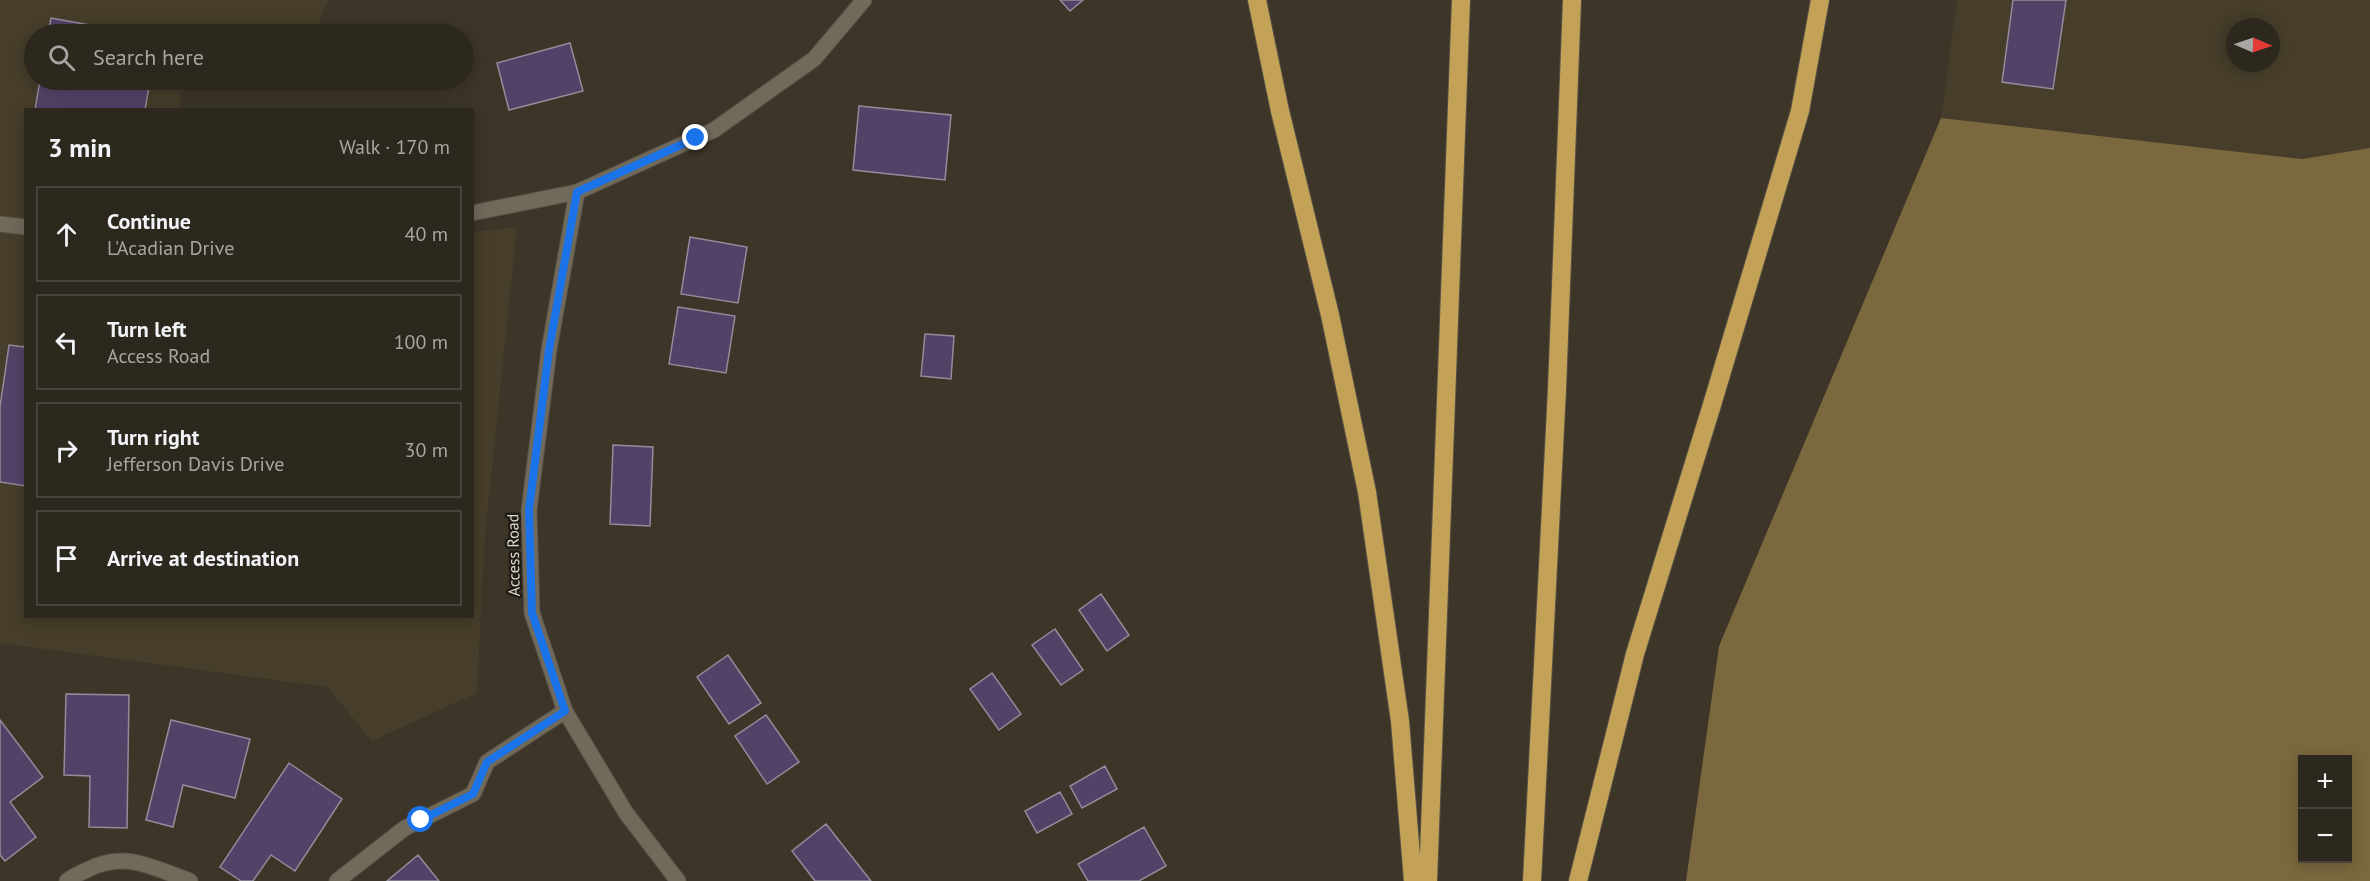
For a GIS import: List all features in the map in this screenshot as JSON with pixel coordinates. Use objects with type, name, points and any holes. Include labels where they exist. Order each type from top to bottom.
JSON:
[{"type":"highway","points":[[1257,0],[1280,111],[1330,315],[1367,492],[1400,721],[1413,881]]},
{"type":"highway","points":[[1428,881],[1461,0]]},
{"type":"highway","points":[[1532,881],[1557,389],[1572,0]]},
{"type":"highway","points":[[1578,881],[1635,654],[1800,111],[1820,0]]},
{"type":"street","points":[[474,213],[577,192],[714,130],[814,59],[864,0]]},
{"type":"street","name":"Access Road","points":[[577,192],[549,350],[529,510],[532,613],[565,711],[626,813],[678,881]]},
{"type":"street","points":[[0,224],[24,226]]},
{"type":"street","points":[[337,881],[405,828],[473,794],[487,762],[565,711]]},
{"type":"street","points":[[67,881],[101,862],[130,860],[159,868],[190,881]]},
{"type":"shaded area","points":[[0,0],[328,0],[319,24],[24,24],[24,90],[181,90],[179,108],[24,108],[24,618],[474,618],[474,232],[517,227],[485,535],[477,693],[372,741],[327,687],[0,643]]},
{"type":"shaded area","points":[[1957,0],[2370,0],[2370,148],[2302,159],[1941,118]]},
{"type":"shaded area","points":[[1941,118],[2302,159],[2370,148],[2370,881],[1686,881],[1719,646]]},
{"type":"building","points":[[1060,0],[1083,0],[1070,11]]},
{"type":"building","points":[[2013,0],[2066,0],[2053,89],[2002,82]]},
{"type":"building","points":[[51,18],[84,24],[50,24]]},
{"type":"building","points":[[570,43],[583,91],[509,110],[497,63]]},
{"type":"building","points":[[38,90],[148,90],[145,108],[35,108]]},
{"type":"building","points":[[859,106],[951,115],[945,180],[853,170]]},
{"type":"building","points":[[690,237],[747,247],[738,303],[681,294]]},
{"type":"building","points":[[678,307],[735,316],[726,373],[669,364]]},
{"type":"building","points":[[925,334],[954,336],[951,379],[921,376]]},
{"type":"building","points":[[9,345],[24,347],[24,486],[0,482],[0,407]]},
{"type":"building","points":[[613,445],[653,447],[650,526],[610,524]]},
{"type":"building","points":[[1101,594],[1129,635],[1107,651],[1079,610]]},
{"type":"building","points":[[1055,629],[1083,670],[1061,685],[1032,645]]},
{"type":"building","points":[[728,655],[761,703],[729,724],[697,677]]},
{"type":"building","points":[[992,673],[1021,714],[999,730],[970,689]]},
{"type":"building","points":[[66,694],[129,695],[127,828],[89,827],[90,776],[64,775]]},
{"type":"building","points":[[766,715],[799,762],[767,784],[735,736]]},
{"type":"building","points":[[0,720],[43,777],[10,802],[36,837],[5,861],[0,855]]},
{"type":"building","points":[[171,720],[250,739],[235,798],[183,785],[173,827],[146,820]]},
{"type":"building","points":[[289,763],[342,799],[295,871],[271,855],[253,881],[241,881],[220,867]]},
{"type":"building","points":[[1105,766],[1117,789],[1082,808],[1070,786]]},
{"type":"building","points":[[1060,792],[1072,814],[1037,833],[1025,811]]},
{"type":"building","points":[[826,824],[871,881],[815,881],[792,851]]},
{"type":"building","points":[[1144,827],[1166,866],[1139,881],[1088,881],[1078,864]]},
{"type":"building","points":[[418,855],[439,881],[387,881]]},
{"type":"route","points":[[421,820],[473,794],[487,762],[565,711],[532,613],[529,510],[549,350],[577,192],[696,138]]}]
